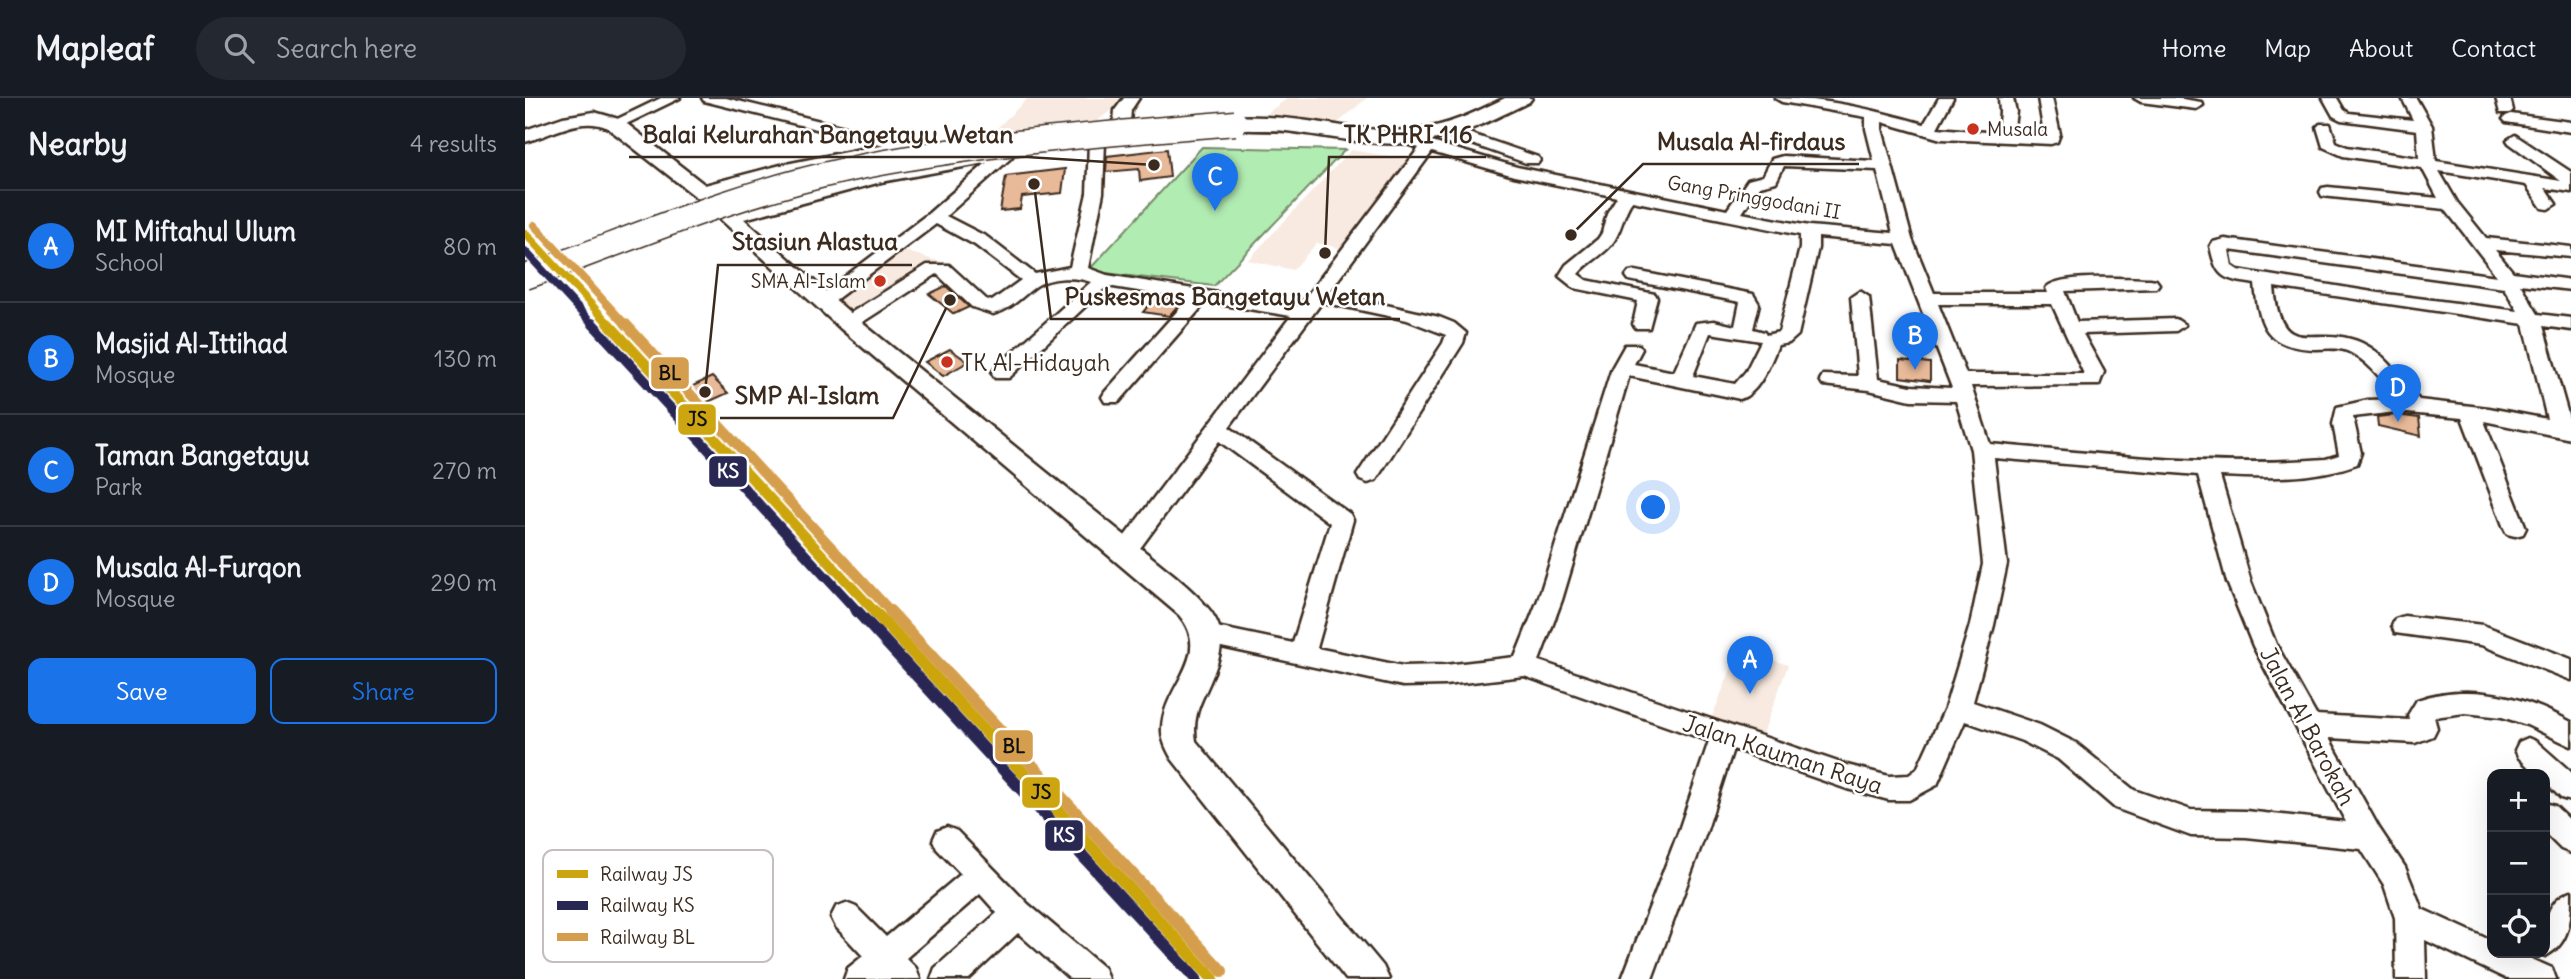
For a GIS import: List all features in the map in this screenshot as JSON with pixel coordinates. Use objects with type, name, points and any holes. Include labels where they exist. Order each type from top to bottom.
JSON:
[{"type":"main road","points":[[525,277],[739,200],[846,170],[942,154],[1107,134],[1235,123],[1419,136],[1448,131],[1522,98]]},
{"type":"street","points":[[615,124],[673,98]]},
{"type":"street","points":[[709,98],[912,148]]},
{"type":"street","points":[[1122,123],[1123,110],[1132,98]]},
{"type":"street","points":[[1782,98],[1819,101],[1929,131],[1962,136],[2051,139],[2045,98]]},
{"type":"street","points":[[1929,131],[1946,98]]},
{"type":"street","points":[[2005,138],[2007,98]]},
{"type":"street","points":[[2330,98],[2338,113],[2346,117],[2425,133]]},
{"type":"street","points":[[1982,450],[2134,464],[2269,471],[2318,470],[2345,463],[2351,451],[2342,425],[2344,412],[2370,408],[2414,407],[2470,413],[2565,431],[2532,319],[2508,280],[2450,204],[2428,165],[2425,133],[2409,98]]},
{"type":"street","points":[[2139,102],[2196,105]]},
{"type":"street","points":[[2506,109],[2571,127]]},
{"type":"street","points":[[525,112],[552,127]]},
{"type":"street","name":"Jalan Kauman Raya","points":[[1207,635],[1403,676],[1445,675],[1524,666],[1724,737],[1856,780],[1894,789],[1908,790],[1919,785],[1927,777],[1958,708],[1982,625],[1995,564],[1982,450],[1961,387],[1903,239],[1874,129],[1874,114]]},
{"type":"street","points":[[702,192],[809,163],[1122,123],[1251,117],[1301,122],[1321,128]]},
{"type":"street","points":[[525,136],[596,118],[615,124],[731,216],[848,323],[1124,553],[1165,584],[1197,615],[1207,635],[1199,674],[1178,722],[1180,742],[1198,770],[1370,979]]},
{"type":"street","points":[[2325,127],[2329,144],[2338,150],[2571,185]]},
{"type":"street","points":[[731,216],[879,176],[1005,155],[1195,132],[1321,128]]},
{"type":"street","points":[[1448,131],[1532,160]]},
{"type":"street","points":[[2369,134],[2425,133]]},
{"type":"street","name":"Gang Pringgodani II","points":[[1396,136],[1514,171],[1627,195],[1809,231],[1903,239]]},
{"type":"street","points":[[2515,140],[2564,172],[2571,185]]},
{"type":"street","points":[[1078,271],[1095,193],[1097,142]]},
{"type":"street","points":[[1124,553],[1429,145]]},
{"type":"street","points":[[823,300],[935,217],[1005,155]]},
{"type":"street","points":[[1731,216],[1753,183],[1770,179],[1778,162],[1783,160],[1884,166]]},
{"type":"street","points":[[2532,181],[2548,204]]},
{"type":"street","points":[[2328,192],[2450,204]]},
{"type":"street","points":[[1627,195],[1615,213],[1611,233],[1604,243],[1572,270],[1569,276],[1580,284],[1648,298],[1642,324]]},
{"type":"street","points":[[935,217],[981,241],[1032,280]]},
{"type":"street","points":[[1681,380],[1703,327],[1772,340],[1788,335],[1809,248],[1809,231]]},
{"type":"street","points":[[2480,243],[2571,252]]},
{"type":"street","points":[[2571,285],[2508,280],[2220,245],[2224,268],[2230,273],[2264,281],[2571,324]]},
{"type":"street","points":[[2368,264],[2379,299]]},
{"type":"street","points":[[848,323],[933,269],[943,269],[986,307],[1002,305],[1032,280],[1078,271],[1103,280],[1202,295],[1310,303],[1431,321],[1453,328],[1456,333],[1453,343],[1368,475]]},
{"type":"street","points":[[1635,276],[1746,298],[1750,304],[1743,333]]},
{"type":"street","points":[[1002,373],[1103,280]]},
{"type":"street","points":[[2264,281],[2267,317],[2277,334],[2291,341],[2343,343],[2360,349],[2381,367],[2414,407]]},
{"type":"street","points":[[1830,380],[1869,383],[1911,393],[1961,387],[2092,380],[2094,372],[2070,328],[2055,288],[2064,285],[2150,284]]},
{"type":"street","points":[[1112,397],[1202,295]]},
{"type":"street","points":[[1860,297],[1869,383]]},
{"type":"street","points":[[1928,299],[2057,298]]},
{"type":"street","points":[[2070,328],[2176,325]]},
{"type":"street","points":[[1524,666],[1550,600],[1627,359],[1681,380],[1740,392],[1755,374],[1772,340]]},
{"type":"street","points":[[2470,413],[2515,528]]},
{"type":"street","points":[[1218,429],[1342,520],[1302,656]]},
{"type":"street","name":"Jalan Al Barokah","points":[[2207,467],[2249,611],[2265,646],[2369,837],[2395,877],[2410,919],[2411,979]]},
{"type":"street","points":[[2404,626],[2483,635],[2571,670]]},
{"type":"street","points":[[2309,726],[2415,732],[2424,728],[2421,715],[2426,708],[2480,704],[2513,707],[2529,712],[2571,735]]},
{"type":"street","points":[[1958,708],[2039,737],[2067,751],[2125,799],[2191,823],[2246,824],[2369,837]]},
{"type":"street","points":[[1637,979],[1692,833],[1724,737]]},
{"type":"street","points":[[2528,750],[2571,789]]},
{"type":"street","points":[[2550,820],[2571,840]]},
{"type":"street","points":[[947,840],[1018,914],[1093,979]]},
{"type":"street","points":[[859,979],[895,968],[981,875]]},
{"type":"street","points":[[2550,934],[2571,905]]},
{"type":"street","points":[[946,979],[1018,914]]},
{"type":"street","points":[[846,917],[895,968]]},
{"type":"street","points":[[2410,919],[2534,967]]},
{"type":"shaded area","points":[[1028,98],[1127,98],[1097,121],[994,131]]},
{"type":"shaded area","points":[[1288,98],[1367,98],[1334,126],[1267,113]]},
{"type":"shaded area","points":[[1351,150],[1411,160],[1380,195],[1344,249],[1317,243],[1293,270],[1248,260]]},
{"type":"shaded area","name":"SMA Al-Islam","points":[[898,249],[941,262],[852,316],[832,296]]},
{"type":"shaded area","points":[[1739,649],[1788,665],[1761,739],[1710,722]]},
{"type":"green space","points":[[1202,147],[1345,150],[1214,286],[1088,271]]},
{"type":"building","points":[[1167,149],[1170,177],[1140,181],[1139,169],[1106,172],[1107,156]]},
{"type":"building","points":[[1065,169],[1062,193],[1022,197],[1020,209],[1000,211],[1006,176]]},
{"type":"building","points":[[946,286],[969,307],[954,314],[929,294]]},
{"type":"building","points":[[1156,296],[1182,301],[1169,316],[1143,312]]},
{"type":"building","name":"TK Al-Hidayah","points":[[950,349],[968,362],[943,376],[925,362]]},
{"type":"building","points":[[1900,360],[1930,363],[1930,381],[1900,377]]},
{"type":"building","points":[[712,377],[728,393],[697,407],[682,391]]},
{"type":"building","points":[[2396,415],[2419,418],[2421,436],[2378,426],[2377,417]]},
{"type":"rail line","name":"BL","points":[[534,225],[1222,971]]},
{"type":"rail line","name":"JS","points":[[525,233],[1213,979]]},
{"type":"rail line","name":"KS","points":[[525,251],[1196,979]]},
{"type":"place","name":"Musala","points":[[1973,129]]},
{"type":"place","name":"Balai Kelurahan Bangetayu Wetan","points":[[1154,165]]},
{"type":"place","name":"Puskesmas Bangetayu Wetan","points":[[1034,184]]},
{"type":"place","name":"Taman Bangetayu","points":[[1215,211]]},
{"type":"place","name":"Musala Al-firdaus","points":[[1571,235]]},
{"type":"place","name":"TK PHRI 116","points":[[1325,253]]},
{"type":"place","name":"SMA Al-Islam","points":[[880,281]]},
{"type":"place","name":"SMP Al-Islam","points":[[950,300]]},
{"type":"place","name":"TK Al-Hidayah","points":[[947,362]]},
{"type":"place","name":"Masjid Al-Ittihad","points":[[1915,370]]},
{"type":"place","name":"Stasiun Alastua","points":[[705,392]]},
{"type":"place","name":"Musala Al-Furqon","points":[[2398,422]]},
{"type":"place","name":"MI Miftahul Ulum","points":[[1750,694]]}]
